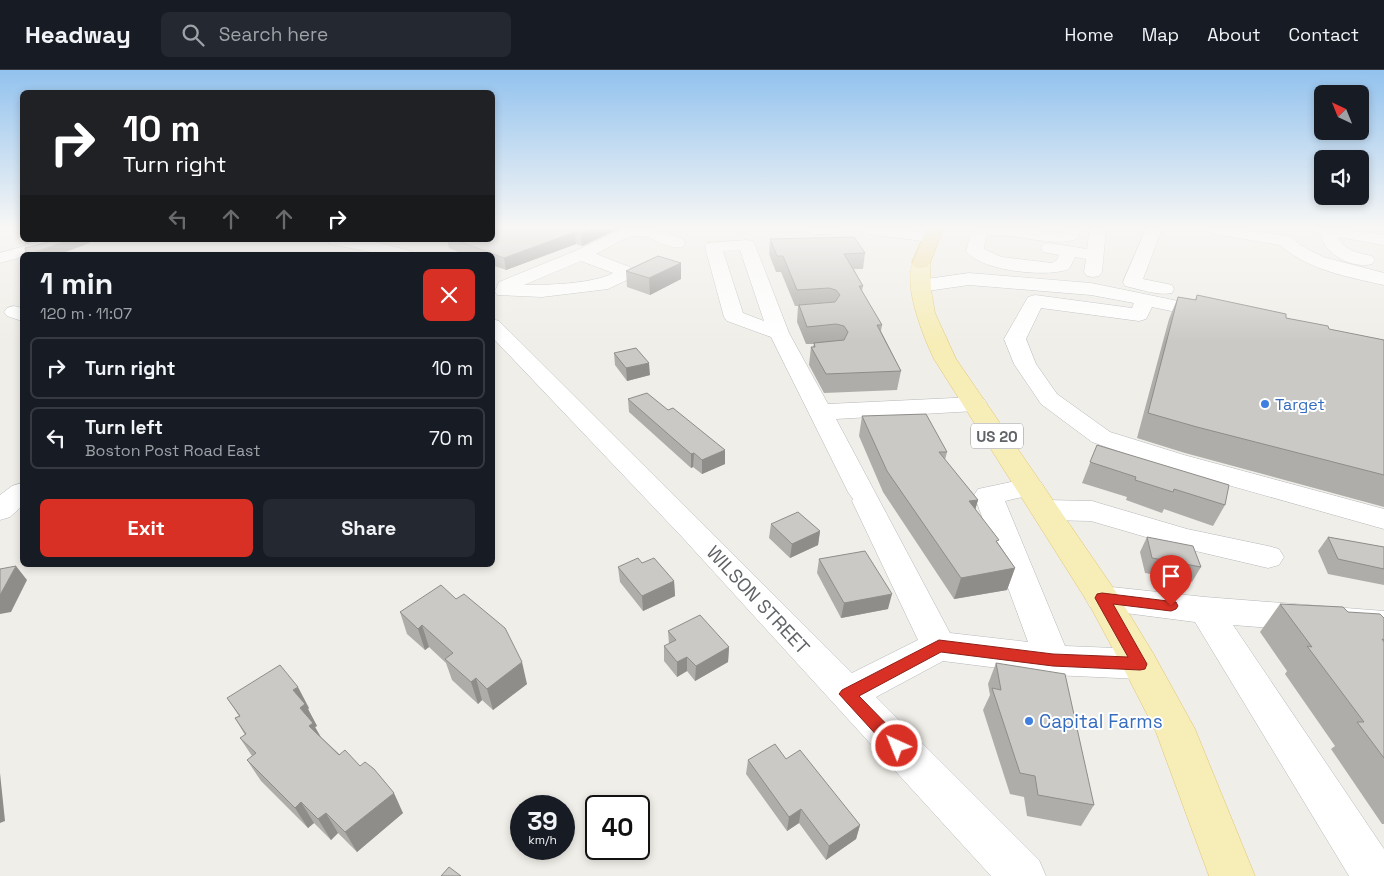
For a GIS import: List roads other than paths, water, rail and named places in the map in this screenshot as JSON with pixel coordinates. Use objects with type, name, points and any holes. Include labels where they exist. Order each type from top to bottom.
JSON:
[{"type":"highway","name":"US 20","points":[[921,275],[923,267]]},
{"type":"main road","name":"US 20","points":[[921,275],[926,321],[934,338],[1102,598],[1140,664],[1175,729],[1232,876]]},
{"type":"street","points":[[497,292],[555,267]]},
{"type":"street","points":[[497,292],[542,291],[608,283],[618,280],[624,272],[610,267]]},
{"type":"street","points":[[719,267],[734,317],[780,321]]},
{"type":"street","points":[[756,267],[780,321],[790,354],[939,646]]},
{"type":"street","points":[[1041,267],[1059,267]]},
{"type":"street","points":[[1091,289],[1094,267]]},
{"type":"street","points":[[1138,267],[1132,282],[1181,292],[1176,306]]},
{"type":"street","points":[[1342,267],[1384,279]]},
{"type":"street","points":[[921,275],[1091,289],[1232,318]]},
{"type":"street","points":[[1145,300],[1139,315],[1035,301],[1016,339],[1025,364],[1049,399],[1101,437],[1174,461],[1384,519]]},
{"type":"street","name":"WILSON STREET","points":[[499,339],[724,563],[1019,875]]},
{"type":"street","points":[[790,354],[816,352]]},
{"type":"street","points":[[821,412],[976,404]]},
{"type":"street","points":[[0,510],[20,494]]},
{"type":"street","points":[[1053,660],[988,495],[1038,499],[1092,511],[1187,539],[1268,557]]},
{"type":"street","points":[[1102,598],[1205,610],[1384,624]]},
{"type":"street","points":[[1205,610],[1375,876]]},
{"type":"street","points":[[847,694],[939,646],[1053,660],[1140,664]]},
{"type":"place","name":"Target","points":[[1265,404]]},
{"type":"place","name":"Capital Farms","points":[[1029,721]]}]
